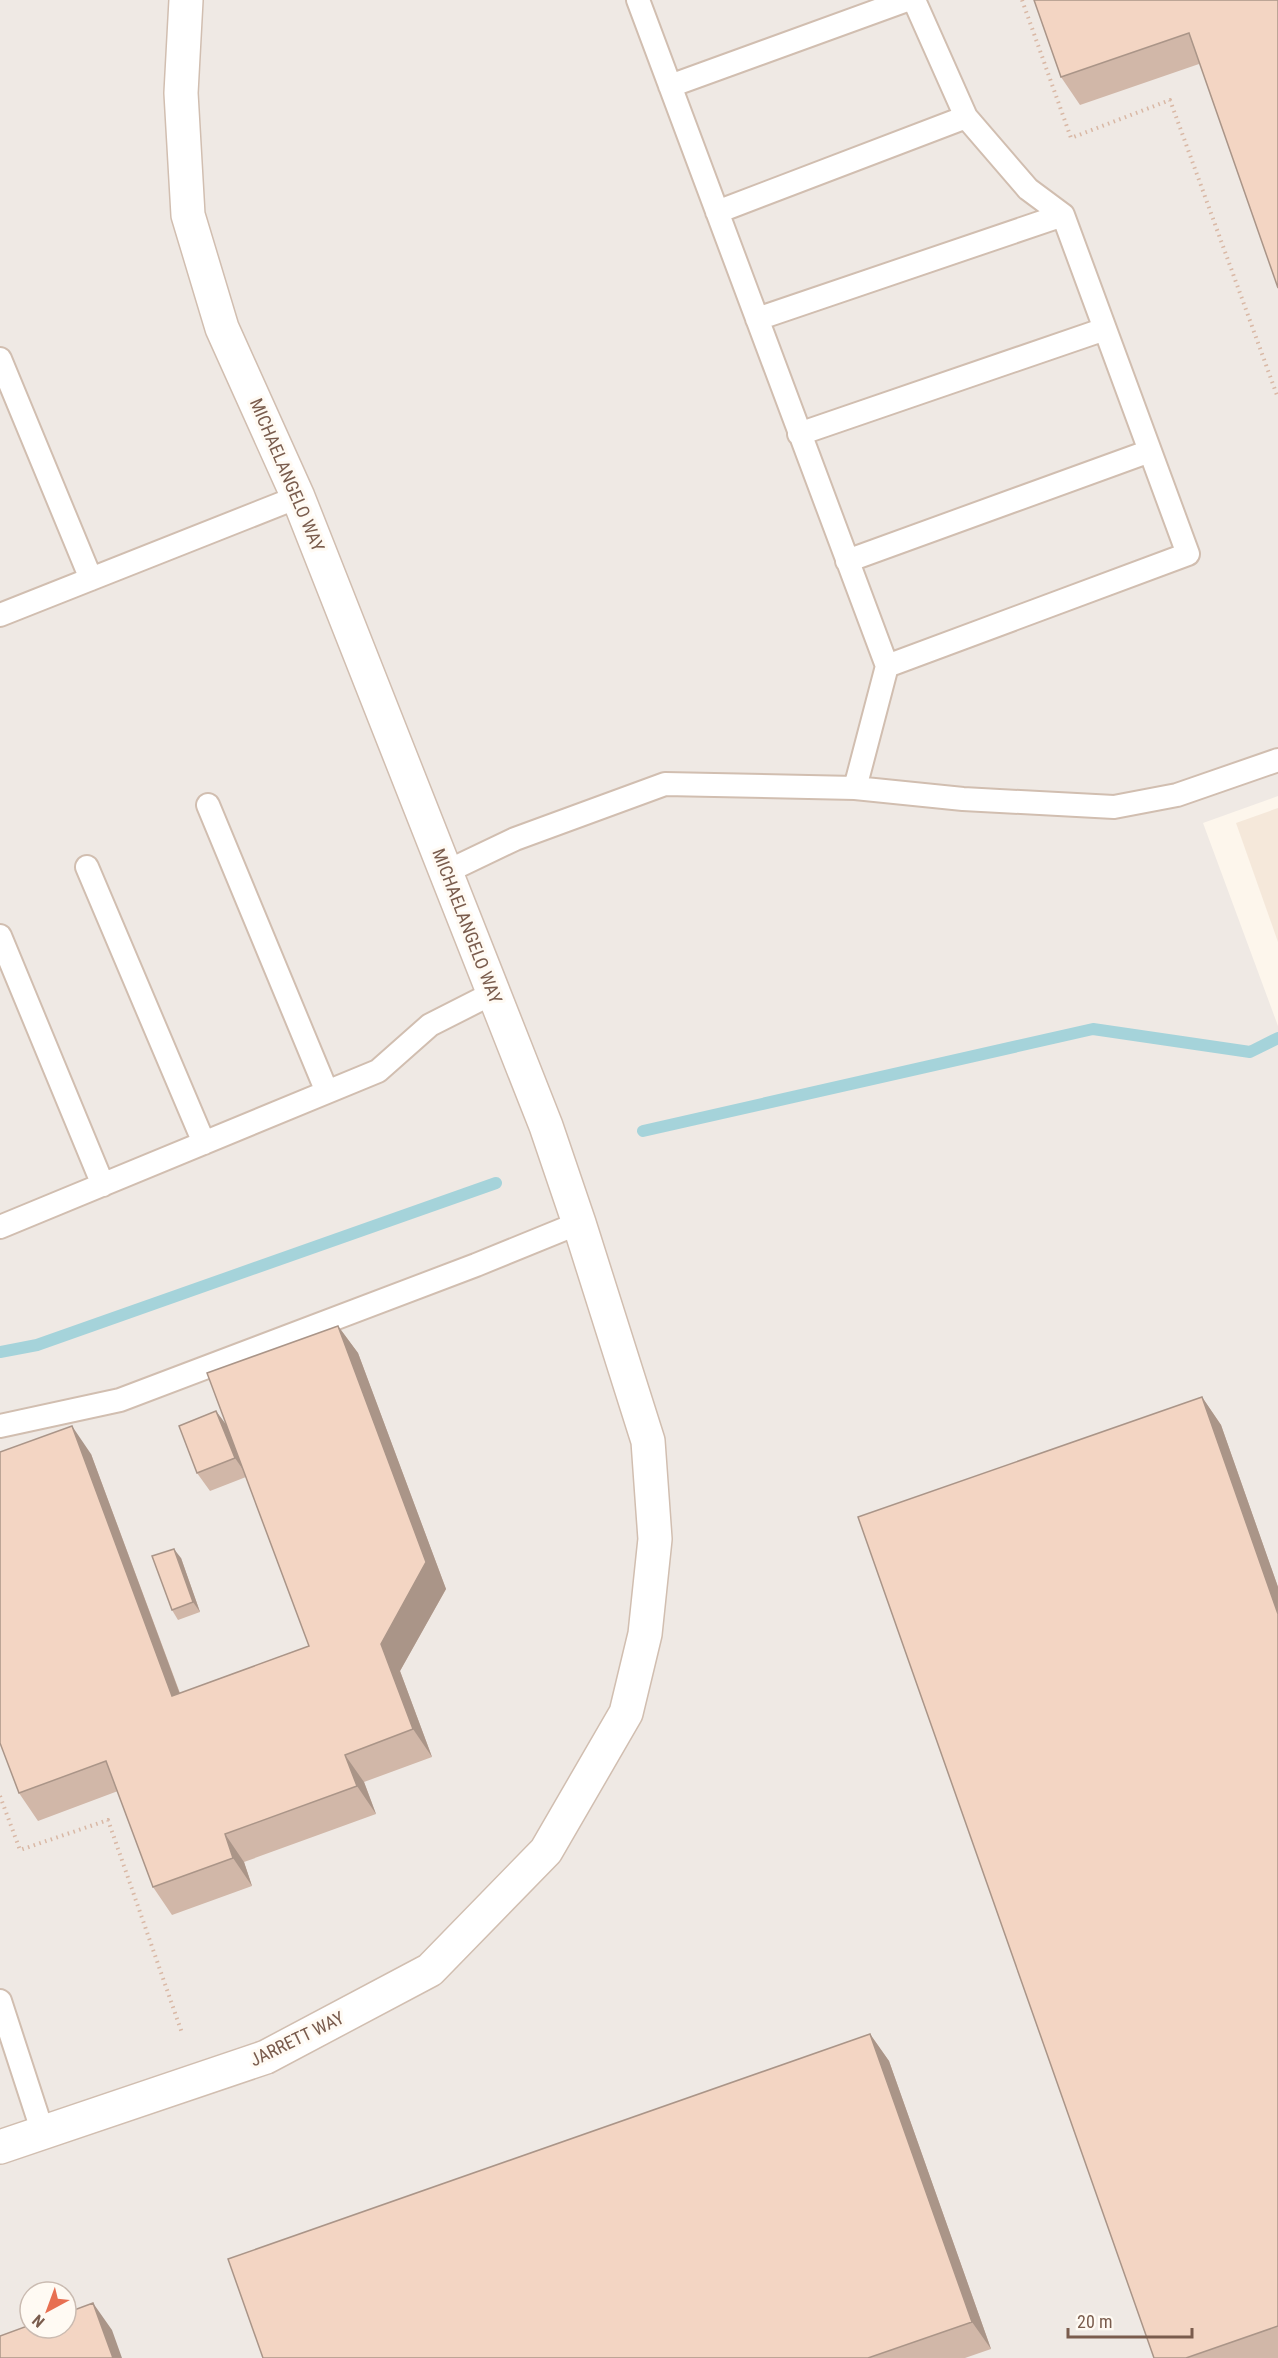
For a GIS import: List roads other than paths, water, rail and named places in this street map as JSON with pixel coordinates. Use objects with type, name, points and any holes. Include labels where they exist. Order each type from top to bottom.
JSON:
[{"type":"street","name":"MICHAELANGELO WAY","points":[[186,0],[181,93],[188,215],[222,328],[298,496],[546,1126],[648,1441],[655,1539],[645,1634],[626,1713],[546,1851]]},
{"type":"street","name":"JARRETT WAY","points":[[0,2147],[267,2057],[430,1970],[546,1851]]},
{"type":"lane","points":[[638,0],[887,666],[855,788]]},
{"type":"lane","points":[[670,86],[906,0]]},
{"type":"lane","points":[[887,666],[1188,554],[1063,214],[1028,189],[966,117],[914,0]]},
{"type":"lane","points":[[717,212],[966,117]]},
{"type":"lane","points":[[757,319],[1063,214]]},
{"type":"lane","points":[[800,434],[1105,328]]},
{"type":"lane","points":[[0,359],[91,579]]},
{"type":"lane","points":[[847,561],[1150,451]]},
{"type":"lane","points":[[0,615],[298,496]]},
{"type":"lane","points":[[446,872],[515,838],[665,784],[855,788],[963,799],[1114,807],[1178,795],[1278,760]]},
{"type":"lane","points":[[208,805],[327,1092]]},
{"type":"lane","points":[[87,867],[204,1143]]},
{"type":"lane","points":[[0,936],[102,1185]]},
{"type":"lane","points":[[0,1227],[378,1071],[430,1025],[493,993]]},
{"type":"lane","points":[[0,1425],[120,1400],[476,1265],[579,1223]]},
{"type":"lane","points":[[0,2001],[43,2133]]},
{"type":"waterway","points":[[643,1131],[1093,1029],[1250,1052],[1278,1038]]},
{"type":"waterway","points":[[0,1352],[37,1345],[496,1183]]}]
